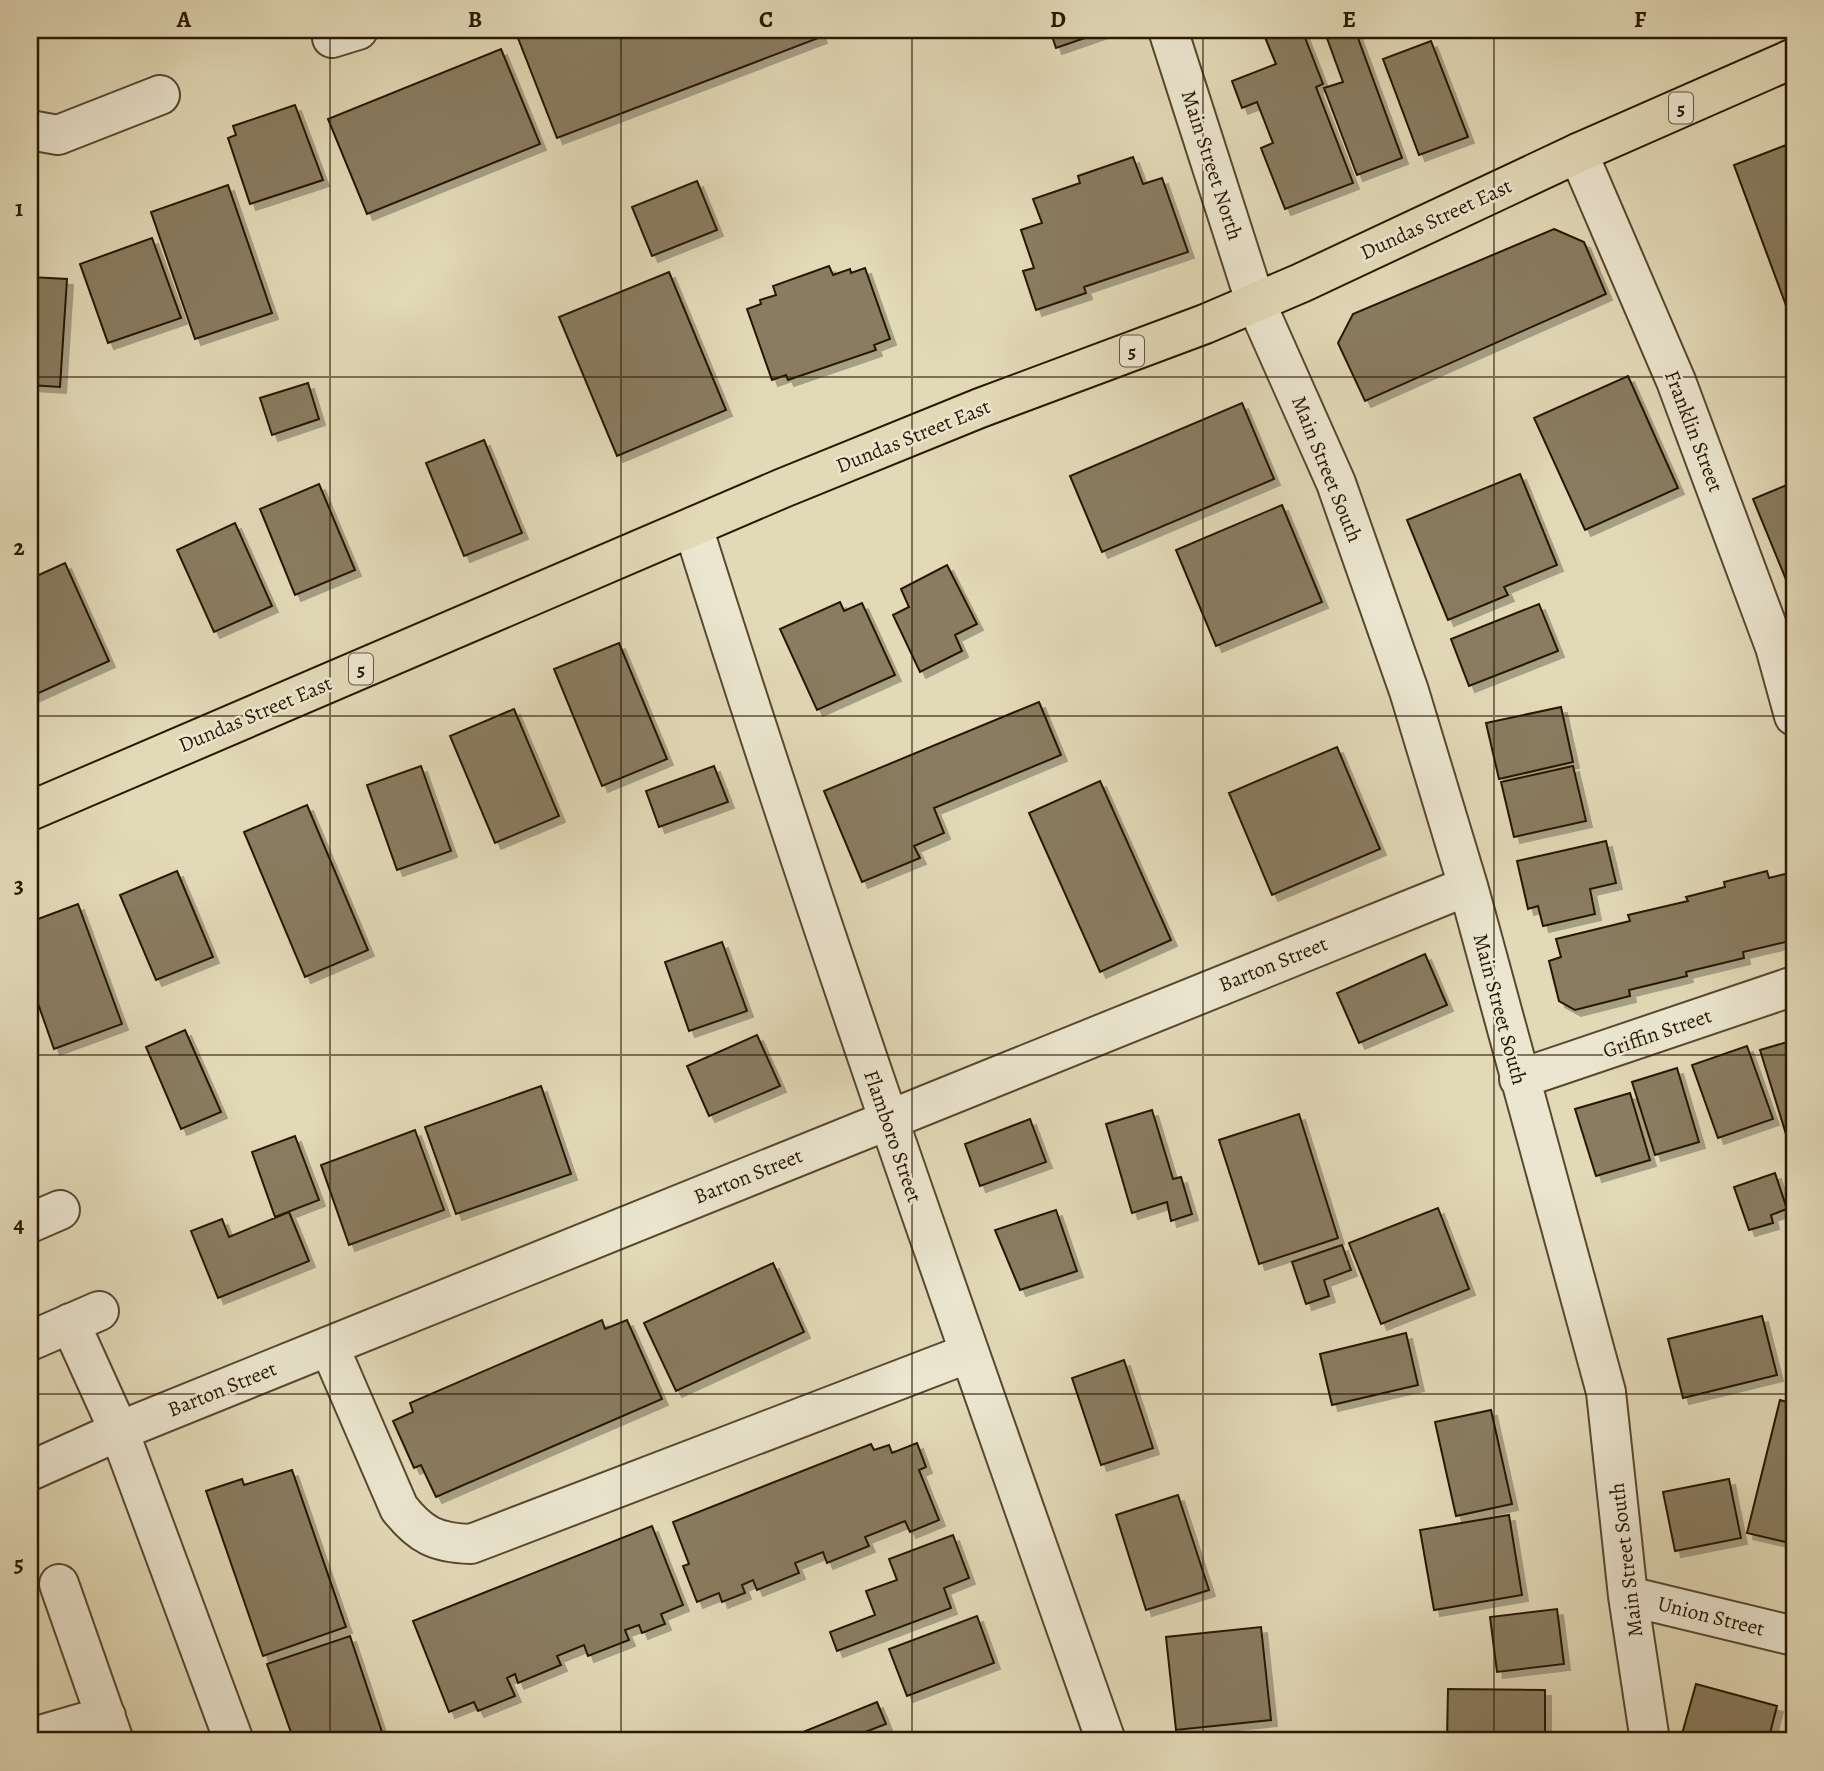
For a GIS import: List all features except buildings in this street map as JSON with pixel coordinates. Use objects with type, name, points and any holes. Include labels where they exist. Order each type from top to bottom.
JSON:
[{"type":"main road","name":"Dundas Street East","points":[[30,811],[693,527],[968,413],[1206,324],[1301,283],[1578,153],[1794,58]]},
{"type":"street","name":"Main Street North","points":[[1168,30],[1255,301]]},
{"type":"street","points":[[30,130],[58,135],[160,95]]},
{"type":"street","name":"Franklin Street","points":[[1578,153],[1676,381],[1776,647],[1794,716]]},
{"type":"street","name":"Main Street South","points":[[1255,301],[1336,483],[1409,691],[1468,886],[1606,1392],[1628,1596],[1650,1741]]},
{"type":"street","name":"Flamboro Street","points":[[693,527],[749,706],[887,1120],[1105,1741]]},
{"type":"street","name":"Barton Street","points":[[30,1471],[329,1346],[1468,886]]},
{"type":"street","name":"Griffin Street","points":[[1519,1079],[1794,986]]},
{"type":"street","points":[[30,1341],[85,1317],[119,1432],[234,1741]]},
{"type":"street","points":[[329,1346],[399,1508],[412,1525],[429,1537],[450,1544],[471,1544],[969,1353]]},
{"type":"street","points":[[30,1738],[110,1729],[59,1584]]},
{"type":"street","name":"Union Street","points":[[1628,1596],[1794,1636]]}]
